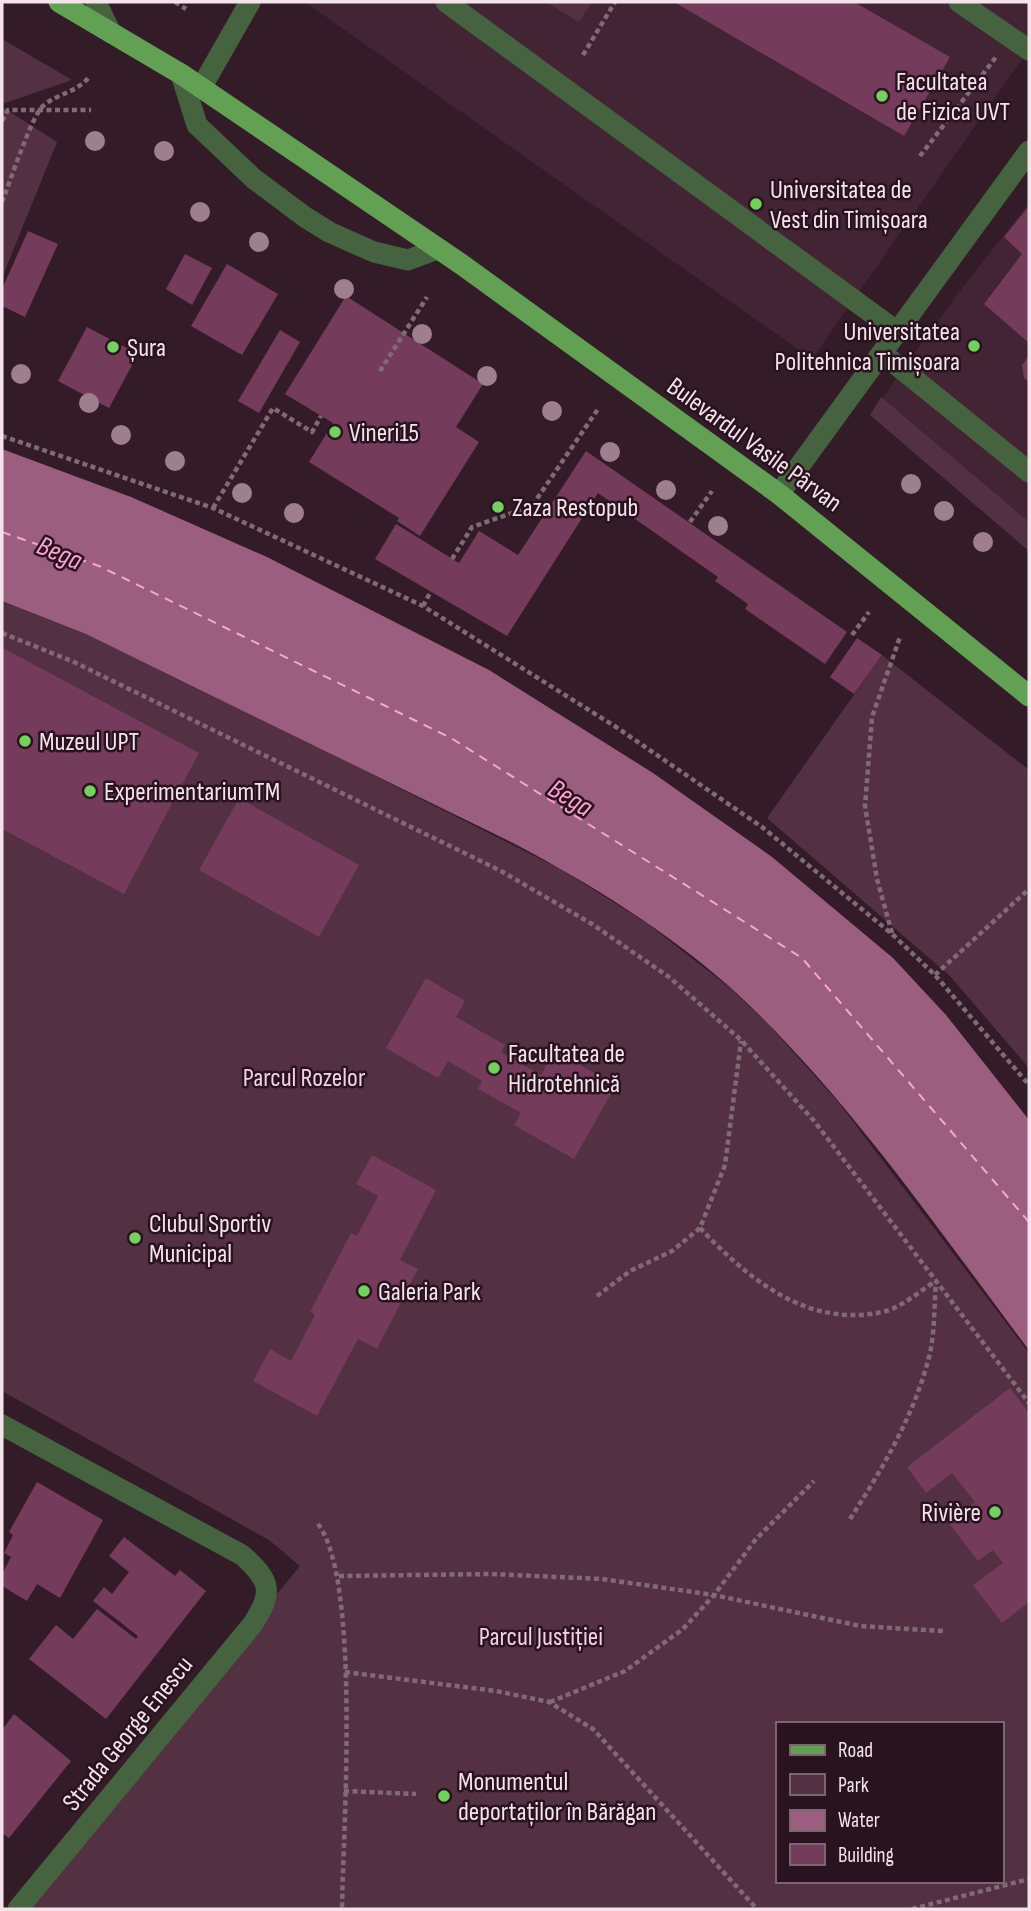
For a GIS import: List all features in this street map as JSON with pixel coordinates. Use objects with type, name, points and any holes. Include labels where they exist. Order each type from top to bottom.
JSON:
[{"type":"main road","name":"Bulevardul Vasile Pârvan","points":[[59,2],[181,74],[437,249],[779,494],[1029,696]]},
{"type":"street","points":[[96,2],[111,33]]},
{"type":"street","points":[[201,88],[250,2]]},
{"type":"street","points":[[446,2],[899,333]]},
{"type":"street","points":[[959,2],[1029,51]]},
{"type":"street","points":[[181,74],[197,125],[254,179],[305,217],[329,232],[374,252],[408,260],[437,249]]},
{"type":"street","points":[[779,494],[899,333],[1029,151]]},
{"type":"street","points":[[883,354],[1029,472]]},
{"type":"street","name":"Strada George Enescu","points":[[2,1425],[242,1555],[258,1569],[268,1587],[265,1606],[252,1625],[18,1909]]},
{"type":"path","points":[[175,2],[186,9]]},
{"type":"path","points":[[583,55],[615,2]]},
{"type":"path","points":[[920,156],[1010,38]]},
{"type":"path","points":[[2,202],[40,109],[54,97],[74,91],[89,77]]},
{"type":"path","points":[[2,121],[8,110],[91,110]]},
{"type":"path","points":[[380,371],[427,297]]},
{"type":"path","points":[[213,508],[273,408],[312,432],[321,416]]},
{"type":"path","points":[[452,559],[472,527],[532,506],[598,409]]},
{"type":"path","points":[[2,436],[213,508],[423,606],[616,727],[762,827],[892,934],[935,975],[1029,1085]]},
{"type":"path","points":[[691,522],[712,491]]},
{"type":"path","points":[[423,606],[431,591]]},
{"type":"path","points":[[852,635],[869,612]]},
{"type":"path","points":[[2,633],[87,668],[501,871],[631,949],[700,1002],[741,1040],[815,1122],[1029,1403]]},
{"type":"path","points":[[892,934],[877,879],[865,806],[872,717],[900,638]]},
{"type":"path","points":[[935,975],[1029,889]]},
{"type":"path","points":[[597,1296],[630,1271],[672,1251],[700,1228],[724,1165],[741,1040]]},
{"type":"path","points":[[700,1228],[760,1283],[798,1305],[831,1315],[887,1311],[936,1281]]},
{"type":"path","points":[[850,1519],[874,1483],[903,1427],[930,1352],[936,1281]]},
{"type":"path","points":[[549,1702],[625,1671],[683,1629],[714,1595],[756,1539],[814,1481]]},
{"type":"path","points":[[318,1524],[332,1549],[339,1576],[345,1672],[342,1909]]},
{"type":"path","points":[[339,1576],[545,1576],[616,1581],[714,1595],[828,1621],[887,1629],[943,1631]]},
{"type":"path","points":[[345,1672],[496,1691],[549,1702],[593,1729],[757,1909]]},
{"type":"path","points":[[344,1791],[416,1794]]},
{"type":"path","points":[[912,1909],[1029,1879]]},
{"type":"shaded area","name":"Universitatea de Vest din Timișoara","points":[[305,2],[1029,2],[1029,49],[812,359]]},
{"type":"shaded area","name":"Universitatea Politehnica Timișoara","points":[[1029,203],[1029,551],[870,415],[956,296]]},
{"type":"green space","points":[[546,2],[592,2],[579,22]]},
{"type":"green space","points":[[2,39],[72,80],[2,104]]},
{"type":"green space","points":[[2,107],[57,142],[2,278]]},
{"type":"green space","points":[[881,397],[1029,522],[1029,551],[870,415]]},
{"type":"green space","points":[[2,601],[86,634],[190,683],[564,871],[648,924],[730,988],[768,1024],[839,1103],[1029,1353],[1029,1909],[18,1909],[300,1566],[269,1540],[2,1391]]},
{"type":"green space","points":[[882,655],[1029,770],[1029,1068],[950,976],[767,818]]},
{"type":"water","name":"Bega","points":[[2,449],[131,497],[267,557],[489,670],[653,773],[772,857],[893,958],[946,1015],[1029,1120],[1029,1350],[924,1209],[813,1072],[732,989],[655,928],[515,844],[86,634],[2,601]]},
{"type":"building","name":"Facultatea de Fizica UVT","points":[[674,2],[854,2],[950,57],[904,136]]},
{"type":"building","points":[[1029,206],[1029,343],[984,304],[1022,254],[1004,237]]},
{"type":"building","points":[[28,231],[58,244],[25,317],[2,306],[2,289]]},
{"type":"building","points":[[185,254],[212,268],[192,305],[166,289]]},
{"type":"building","points":[[227,264],[278,294],[242,355],[191,326]]},
{"type":"building","points":[[346,296],[483,384],[456,427],[479,442],[420,536],[397,521],[399,518],[309,462],[333,423],[285,394]]},
{"type":"building","points":[[87,327],[138,354],[109,408],[58,381]]},
{"type":"building","points":[[280,330],[300,342],[259,413],[238,401]]},
{"type":"building","points":[[1029,356],[1029,382],[1024,378],[1022,365]]},
{"type":"building","points":[[586,451],[847,632],[825,664],[745,609],[748,604],[715,581],[718,577],[598,493],[507,636],[375,559],[396,524],[459,563],[479,531],[518,555]]},
{"type":"building","points":[[857,638],[882,655],[854,694],[830,677]]},
{"type":"building","name":"ExperimentariumTM","points":[[3,648],[199,753],[124,894],[2,829]]},
{"type":"building","points":[[239,798],[359,865],[319,937],[199,870]]},
{"type":"building","name":"Facultatea de Hidrotehnică","points":[[426,978],[465,1001],[456,1017],[505,1045],[501,1052],[541,1075],[555,1051],[616,1085],[574,1159],[514,1125],[521,1113],[478,1089],[482,1081],[448,1061],[438,1078],[386,1048]]},
{"type":"building","name":"Galeria Park","points":[[372,1155],[436,1190],[400,1260],[418,1269],[377,1349],[358,1339],[317,1416],[253,1381],[270,1349],[291,1361],[315,1315],[310,1312],[351,1233],[357,1236],[378,1196],[356,1184]]},
{"type":"building","name":"Rivière","points":[[1010,1388],[1029,1413],[1029,1602],[1002,1623],[973,1585],[1003,1563],[993,1550],[978,1561],[948,1522],[975,1502],[952,1473],[926,1493],[907,1467]]},
{"type":"building","points":[[37,1482],[103,1520],[60,1598],[37,1584],[27,1601],[2,1586],[2,1574],[11,1557],[4,1553],[13,1535],[9,1532]]},
{"type":"building","points":[[124,1537],[175,1576],[180,1570],[206,1591],[106,1719],[29,1659],[56,1625],[73,1639],[97,1609],[136,1639],[138,1636],[93,1601],[104,1587],[112,1594],[129,1572],[109,1556]]},
{"type":"building","points":[[14,1714],[71,1761],[9,1838],[2,1833],[2,1730]]},
{"type":"ferry route","points":[[2,532],[99,566],[451,738],[802,958],[1029,1222]]},
{"type":"place","name":"Facultatea de Fizica UVT","points":[[882,96]]},
{"type":"place","name":"Universitatea de Vest din Timișoara","points":[[756,204]]},
{"type":"place","name":"Universitatea Politehnica Timișoara","points":[[974,346]]},
{"type":"place","name":"Șura","points":[[113,347]]},
{"type":"place","name":"Vineri15","points":[[335,432]]},
{"type":"place","name":"Zaza Restopub","points":[[498,507]]},
{"type":"place","name":"Muzeul UPT","points":[[25,741]]},
{"type":"place","name":"ExperimentariumTM","points":[[90,791]]},
{"type":"place","name":"Facultatea de Hidrotehnică","points":[[494,1068]]},
{"type":"place","name":"Clubul Sportiv Municipal","points":[[135,1238]]},
{"type":"place","name":"Galeria Park","points":[[364,1291]]},
{"type":"place","name":"Rivière","points":[[995,1512]]},
{"type":"place","name":"Monumentul deportaților în Bărăgan","points":[[444,1796]]},
{"type":"park label","name":"Parcul Rozelor","points":[[304,1077]]},
{"type":"park label","name":"Parcul Justiției","points":[[541,1636]]}]
